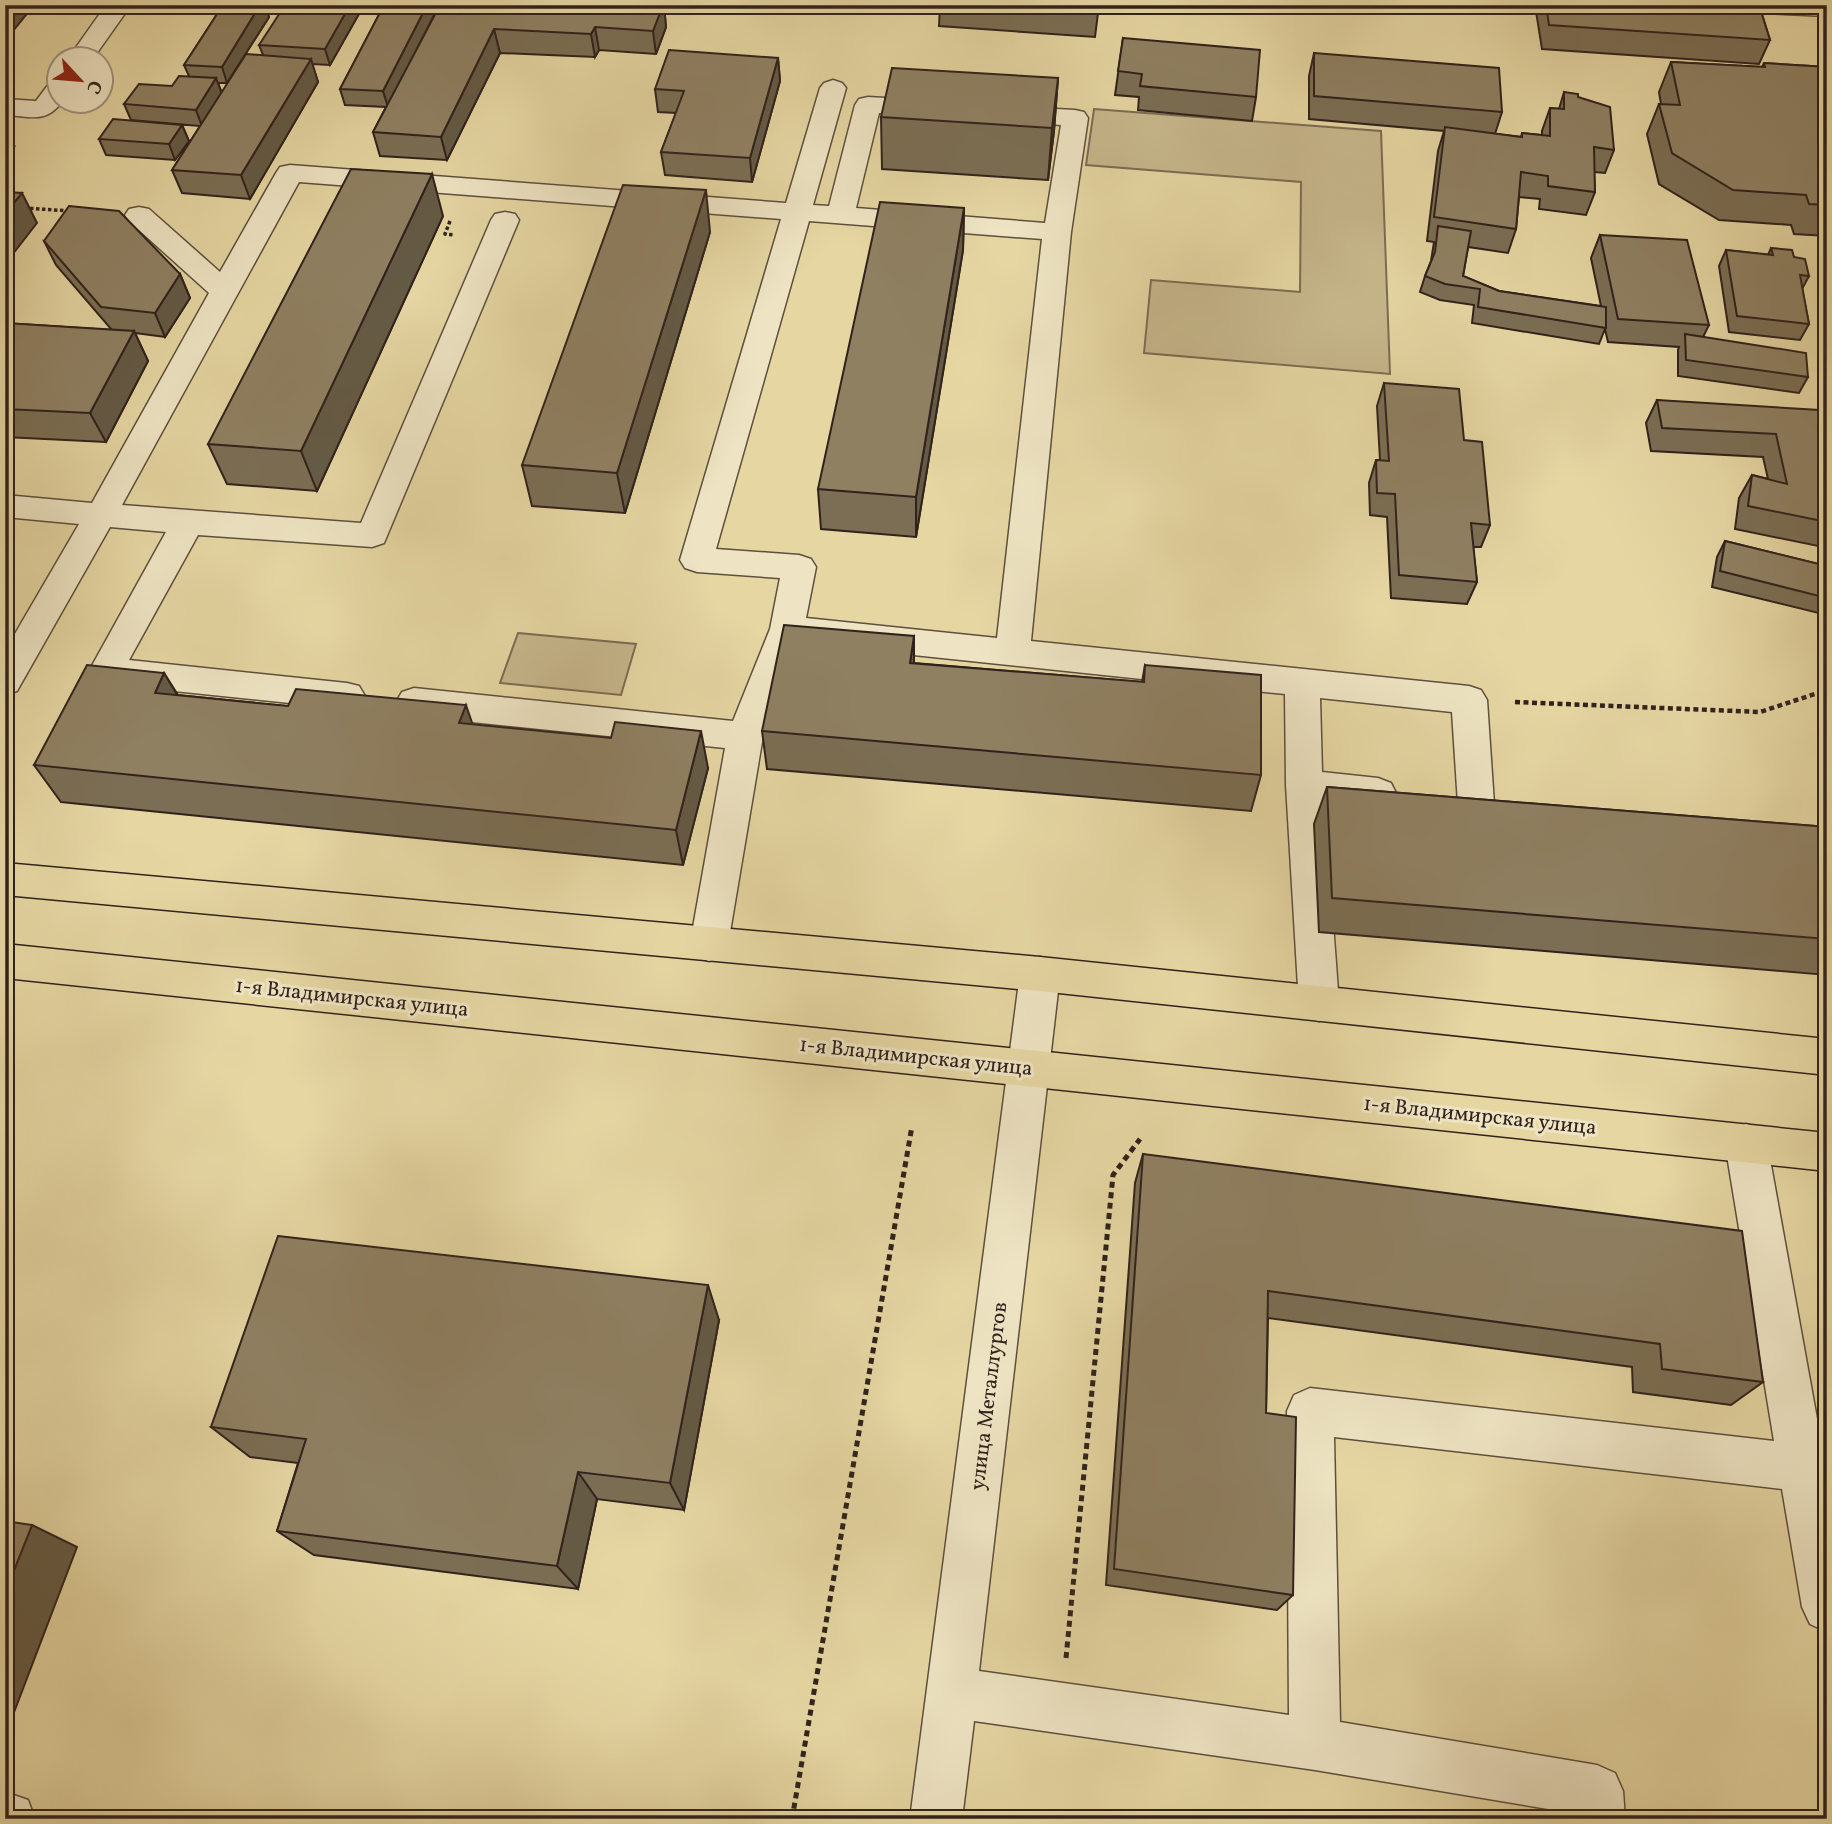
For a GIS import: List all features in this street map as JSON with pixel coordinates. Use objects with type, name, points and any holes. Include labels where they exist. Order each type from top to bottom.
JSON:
[{"type":"main road","points":[[5,879],[1040,974],[1827,1056]]},
{"type":"main road","name":"1-я Владимирская улица","points":[[5,961],[1827,1152]]},
{"type":"street","points":[[89,46],[119,5]]},
{"type":"street","points":[[1744,5],[1827,9]]},
{"type":"street","points":[[709,944],[745,736],[787,629],[799,567],[697,560],[832,88]]},
{"type":"street","points":[[5,107],[43,109],[46,105]]},
{"type":"street","points":[[840,215],[868,105],[1075,118],[1057,232],[1013,653]]},
{"type":"street","points":[[5,682],[103,513],[180,354],[224,291],[290,173],[1057,232]]},
{"type":"street","points":[[139,215],[224,291]]},
{"type":"street","points":[[5,506],[188,523],[372,535],[505,220]]},
{"type":"street","points":[[188,523],[106,671],[745,736]]},
{"type":"street","points":[[787,629],[1468,700],[1490,805],[1304,785]]},
{"type":"street","points":[[1302,684],[1304,785],[1319,1004]]},
{"type":"street","name":"улица Металлургов","points":[[936,1819],[1040,974]]},
{"type":"street","points":[[1746,1143],[1827,1607]]},
{"type":"street","points":[[1315,1744],[1310,1411],[1802,1468]]},
{"type":"street","points":[[951,1692],[1315,1744],[1597,1791],[1599,1819]]},
{"type":"path","points":[[19,207],[139,215]]},
{"type":"path","points":[[1468,700],[1760,712],[1827,690]]},
{"type":"path","points":[[792,1819],[912,1126]]},
{"type":"path","points":[[1061,1708],[1113,1175],[1140,1139]]},
{"type":"shaded area","points":[[1094,109],[1381,131],[1390,374],[1144,353],[1151,280],[1300,292],[1301,182],[1086,165]]},
{"type":"shaded area","points":[[518,633],[636,644],[621,695],[500,683]]},
{"type":"building","points":[[223,5],[260,5],[222,67],[184,65]]},
{"type":"building","points":[[285,5],[350,5],[325,49],[259,45]]},
{"type":"building","points":[[384,5],[427,5],[383,91],[340,89]]},
{"type":"building","points":[[440,5],[663,5],[653,31],[595,27],[591,34],[494,29],[441,137],[373,132]]},
{"type":"building","points":[[969,5],[1099,5],[1098,14]]},
{"type":"building","points":[[1546,5],[1759,5],[1770,40],[1549,25]]},
{"type":"building","points":[[1123,38],[1260,50],[1256,97],[1140,86],[1142,74],[1118,71]]},
{"type":"building","points":[[669,50],[778,58],[750,158],[661,152],[684,91],[655,89]]},
{"type":"building","points":[[1314,53],[1499,68],[1502,112],[1314,96]]},
{"type":"building","points":[[246,54],[311,59],[241,175],[172,170]]},
{"type":"building","points":[[1671,62],[1827,67],[1827,205],[1809,204],[1806,195],[1733,190],[1672,153],[1659,104],[1680,105]]},
{"type":"building","points":[[892,68],[1058,78],[1052,128],[881,117]]},
{"type":"building","points":[[179,76],[216,78],[196,110],[124,104],[139,84],[172,86]]},
{"type":"building","points":[[1564,92],[1578,94],[1578,97],[1610,107],[1614,150],[1594,147],[1595,192],[1548,186],[1548,176],[1521,172],[1516,229],[1434,217],[1445,127],[1522,137],[1522,133],[1550,136],[1550,108],[1564,109]]},
{"type":"building","points":[[113,119],[182,125],[169,144],[99,139]]},
{"type":"building","points":[[351,169],[432,174],[301,451],[208,444]]},
{"type":"building","points":[[623,185],[706,190],[617,473],[522,465]]},
{"type":"building","points":[[5,192],[22,193],[5,214]]},
{"type":"building","points":[[880,202],[964,208],[916,497],[818,489]]},
{"type":"building","points":[[69,206],[119,211],[180,274],[155,313],[101,307],[44,241]]},
{"type":"building","points":[[1438,226],[1471,231],[1463,276],[1499,291],[1606,307],[1606,328],[1478,307],[1480,289],[1445,284],[1425,276],[1435,252]]},
{"type":"building","points":[[1600,235],[1687,240],[1709,325],[1618,319]]},
{"type":"building","points":[[1771,248],[1792,250],[1794,257],[1805,259],[1809,276],[1800,275],[1809,324],[1737,316],[1726,250],[1773,255]]},
{"type":"building","points":[[5,323],[134,331],[90,413],[5,409]]},
{"type":"building","points":[[1685,334],[1806,353],[1808,377],[1686,360]]},
{"type":"building","points":[[1384,383],[1459,389],[1464,440],[1482,442],[1490,525],[1471,523],[1477,582],[1399,575],[1395,494],[1377,493],[1376,460],[1389,461]]},
{"type":"building","points":[[1657,400],[1819,410],[1827,439],[1827,522],[1748,506],[1752,475],[1787,484],[1776,434],[1662,428]]},
{"type":"building","points":[[1725,541],[1827,566],[1827,598],[1720,571]]},
{"type":"building","points":[[784,625],[914,636],[910,663],[1144,682],[1145,665],[1261,675],[1261,775],[762,731]]},
{"type":"building","points":[[87,665],[164,673],[155,693],[288,706],[296,689],[466,705],[459,723],[611,738],[615,722],[701,731],[676,830],[34,765]]},
{"type":"building","points":[[1327,787],[1827,827],[1827,939],[1332,898]]},
{"type":"building","points":[[1143,1154],[1742,1231],[1763,1382],[1662,1369],[1660,1344],[1268,1291],[1266,1413],[1296,1417],[1293,1595],[1114,1569]]},
{"type":"building","points":[[278,1236],[708,1285],[670,1483],[578,1472],[557,1566],[277,1531],[306,1439],[211,1427]]},
{"type":"building","points":[[5,1521],[32,1525],[5,1593]]}]
